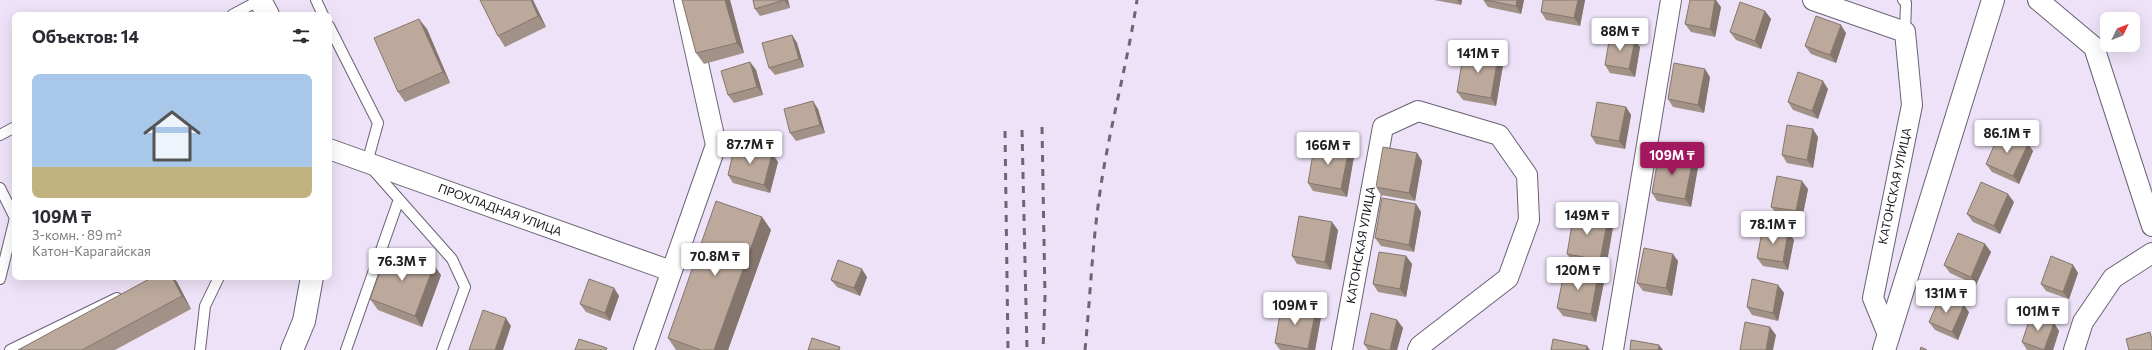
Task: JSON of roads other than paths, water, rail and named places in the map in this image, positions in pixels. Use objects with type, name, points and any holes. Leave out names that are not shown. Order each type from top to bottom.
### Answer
[{"type":"main road","points":[[260,0],[266,12]]},
{"type":"main road","points":[[1886,343],[1993,0]]},
{"type":"main road","points":[[292,350],[304,321],[311,280]]},
{"type":"street","points":[[644,350],[716,145],[684,0]]},
{"type":"street","points":[[1613,350],[1672,0]]},
{"type":"street","points":[[1813,0],[1905,32]]},
{"type":"street","points":[[2038,0],[2094,47],[2152,226]]},
{"type":"street","name":"КАТОНСКАЯ УЛИЦА","points":[[1886,343],[1872,298],[1912,105],[1905,32]]},
{"type":"street","name":"КАТОНСКАЯ УЛИЦА","points":[[1342,350],[1383,127],[1418,111],[1498,135],[1527,175],[1529,220],[1508,278],[1420,346],[1418,350]]},
{"type":"street","name":"ПРОХЛАДНАЯ УЛИЦА","points":[[332,150],[672,271]]},
{"type":"street","points":[[2074,350],[2083,322],[2113,278],[2152,254]]},
{"type":"lane","points":[[238,12],[260,0]]},
{"type":"lane","points":[[316,0],[322,12]]},
{"type":"lane","name":"КАТОНСКАЯ УЛИЦА","points":[[1903,0],[1906,3],[1905,32]]},
{"type":"lane","points":[[332,32],[378,123],[367,163],[452,259],[465,287],[442,350]]},
{"type":"lane","points":[[0,135],[12,129]]},
{"type":"lane","points":[[0,188],[12,212]]},
{"type":"lane","points":[[346,350],[399,199]]},
{"type":"lane","points":[[0,279],[12,230]]},
{"type":"lane","points":[[200,350],[205,306],[218,280]]},
{"type":"lane","points":[[10,350],[125,294]]},
{"type":"railway","points":[[1085,350],[1099,199],[1107,149],[1137,0]]},
{"type":"railway","points":[[1042,127],[1045,297],[1043,350]]},
{"type":"railway","points":[[1022,130],[1027,350]]},
{"type":"railway","points":[[1005,131],[1008,350]]}]
